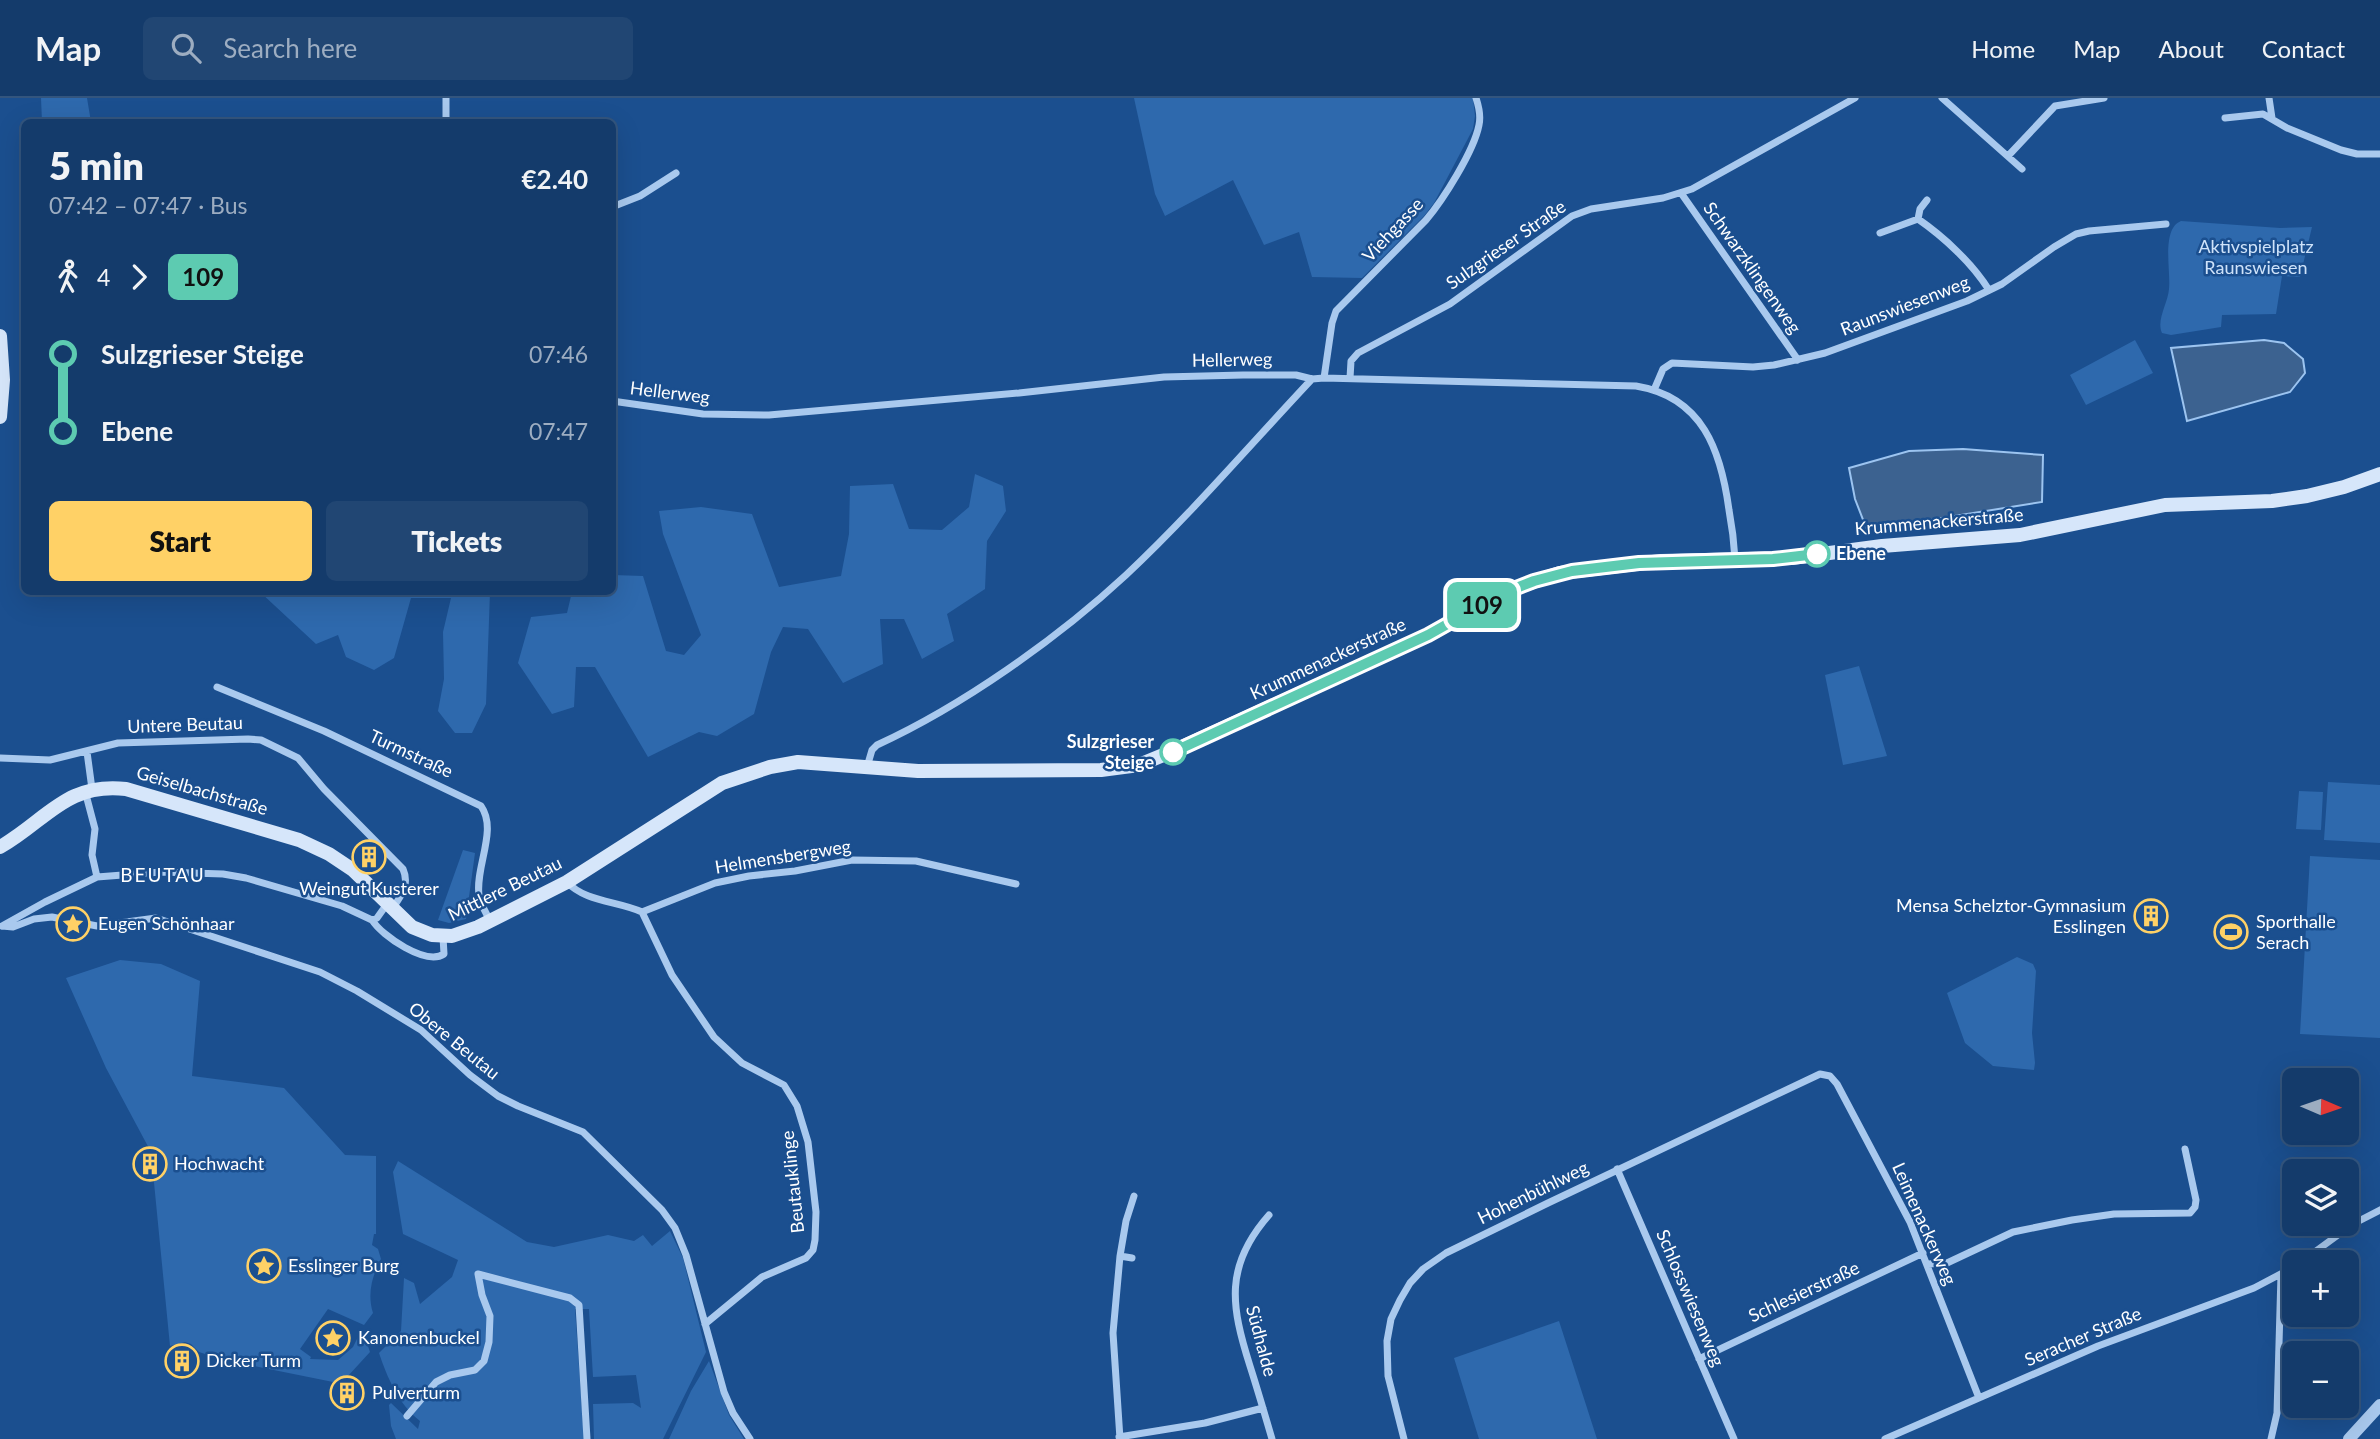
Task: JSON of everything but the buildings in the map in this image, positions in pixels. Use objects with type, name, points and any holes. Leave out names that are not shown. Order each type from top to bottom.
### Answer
[{"type":"main road","points":[[0,336],[3,380],[0,417]]},
{"type":"main road","name":"Krummenackerstraße","points":[[867,767],[918,771],[1101,770],[1139,765],[1428,635],[1523,584],[1560,573],[1661,561],[1792,558],[1882,545],[2020,535],[2152,507],[2272,501],[2307,496],[2380,474]]},
{"type":"main road","name":"Mittlere Beutau","points":[[389,906],[418,930],[443,937],[459,935],[567,882],[729,779],[798,762],[867,767]]},
{"type":"main road","name":"Geiselbachstraße","points":[[0,847],[58,803],[89,790],[117,788],[136,791],[309,844],[353,870],[389,906]]},
{"type":"street","points":[[446,98],[446,119]]},
{"type":"street","name":"Viehgasse","points":[[1324,377],[1335,313],[1435,209],[1463,162],[1479,128],[1480,116],[1476,98]]},
{"type":"street","name":"Sulzgrieser Straße","points":[[1350,379],[1351,361],[1358,353],[1458,299],[1572,216],[1591,209],[1681,193],[1713,178],[1855,98]]},
{"type":"street","points":[[1942,98],[2022,169]]},
{"type":"street","points":[[2008,156],[2054,106],[2105,98]]},
{"type":"street","points":[[2269,98],[2272,118]]},
{"type":"street","points":[[2225,118],[2256,114],[2272,118],[2287,128],[2347,152],[2380,154]]},
{"type":"street","points":[[616,205],[640,196],[676,173]]},
{"type":"street","name":"Schwarzklingenweg","points":[[1681,193],[1798,360]]},
{"type":"street","points":[[1918,219],[1920,209],[1927,200]]},
{"type":"street","points":[[1880,233],[1918,219]]},
{"type":"street","points":[[1918,219],[1934,230],[1978,274],[1989,290]]},
{"type":"street","name":"Raunswiesenweg","points":[[1654,390],[1661,373],[1672,363],[1739,368],[1798,360],[1852,344],[1989,290],[2011,279],[2062,242],[2081,233],[2166,224]]},
{"type":"street","name":"Hellerweg","points":[[616,402],[692,413],[769,415],[1164,377],[1276,375],[1296,375],[1312,379],[1324,377],[1602,383],[1636,386],[1654,390],[1690,412],[1714,444],[1726,488],[1735,559]]},
{"type":"street","points":[[867,767],[872,750],[877,745],[924,723],[1018,662],[1112,587],[1163,539],[1312,379]]},
{"type":"street","name":"Turmstraße","points":[[217,687],[306,723],[481,806],[487,826],[479,894],[490,921]]},
{"type":"street","name":"Untere Beutau","points":[[0,758],[50,760],[118,743],[261,740],[302,762],[324,789],[403,869],[405,887],[389,906]]},
{"type":"street","points":[[87,752],[95,829],[92,855],[97,877]]},
{"type":"street","name":"Helmensbergweg","points":[[642,912],[715,883],[852,860],[916,861],[1016,884]]},
{"type":"street","points":[[1,926],[97,877],[161,872],[235,875],[342,906],[372,920],[396,942],[429,957],[436,958],[444,954],[443,937]]},
{"type":"street","points":[[567,882],[578,892],[642,912]]},
{"type":"street","points":[[372,920],[389,906]]},
{"type":"street","name":"Beutauklinge","points":[[642,912],[672,975],[714,1037],[742,1063],[784,1085],[797,1106],[808,1142],[816,1212],[813,1250],[806,1258],[762,1276],[705,1324]]},
{"type":"street","name":"Obere Beutau","points":[[1,926],[16,927],[37,918],[56,917],[97,926],[150,918],[165,920],[328,975],[432,1039],[470,1075],[498,1096],[583,1132],[662,1210],[675,1228],[686,1255],[711,1352],[728,1401],[750,1439]]},
{"type":"street","name":"Hohenbühlweg","points":[[1404,1439],[1388,1376],[1386,1349],[1391,1319],[1410,1283],[1429,1264],[1617,1170],[1813,1076],[1824,1074]]},
{"type":"street","name":"Leimenackerweg","points":[[1824,1074],[1833,1078],[1837,1084],[1902,1207],[1923,1253],[1979,1398]]},
{"type":"street","points":[[1927,1264],[1947,1263],[2021,1230],[2100,1215],[2186,1214],[2195,1208],[2196,1200],[2185,1149]]},
{"type":"street","name":"Schlosswiesenweg","points":[[1617,1170],[1734,1439]]},
{"type":"street","points":[[1133,1196],[1120,1256],[1112,1347],[1120,1438],[1195,1425],[1263,1408]]},
{"type":"street","points":[[2317,1250],[2353,1224],[2380,1210]]},
{"type":"street","name":"Südhalde","points":[[1269,1215],[1246,1246],[1238,1266],[1234,1288],[1235,1314],[1272,1439]]},
{"type":"street","name":"Schlesierstraße","points":[[1699,1359],[1923,1253]]},
{"type":"street","points":[[1120,1256],[1132,1258]]},
{"type":"street","points":[[407,1416],[440,1379],[475,1370],[484,1361],[489,1342],[490,1316],[478,1274],[570,1298],[579,1305],[587,1439]]},
{"type":"street","points":[[2271,1439],[2277,1413],[2281,1275]]},
{"type":"street","name":"Seracher Straße","points":[[1885,1439],[2098,1346],[2238,1294],[2281,1275]]},
{"type":"street","points":[[2348,1439],[2380,1405]]},
{"type":"green space","points":[[41,98],[87,98],[90,119],[42,119]]},
{"type":"green space","points":[[1134,98],[1473,98],[1475,116],[1473,129],[1434,203],[1362,278],[1312,277],[1299,232],[1264,245],[1233,180],[1165,216],[1155,194]]},
{"type":"green space","name":"Aktivspielplatz Raunswiesen","points":[[2181,221],[2280,228],[2312,227],[2300,277],[2282,276],[2276,314],[2222,315],[2221,327],[2171,335],[2162,333],[2160,323],[2169,289],[2169,241],[2175,225]]},
{"type":"green space","points":[[2135,340],[2153,373],[2086,405],[2070,375]]},
{"type":"green space","points":[[975,474],[1003,486],[1006,511],[987,541],[985,589],[947,614],[954,641],[922,659],[904,619],[880,619],[883,664],[843,683],[808,629],[783,627],[771,652],[754,714],[717,736],[699,732],[648,757],[595,667],[576,667],[574,707],[552,714],[518,663],[531,617],[567,613],[573,595],[616,595],[616,575],[643,576],[666,651],[684,655],[701,635],[663,534],[659,511],[701,507],[752,514],[779,587],[841,576],[849,534],[850,486],[893,484],[909,529],[942,530],[969,507]]},
{"type":"green space","points":[[263,595],[490,595],[486,704],[472,733],[455,733],[438,711],[444,679],[443,632],[451,598],[411,598],[394,658],[374,670],[346,657],[338,635],[316,644]]},
{"type":"green space","points":[[1859,666],[1887,756],[1843,765],[1825,675]]},
{"type":"green space","points":[[2328,782],[2380,785],[2380,843],[2324,840]]},
{"type":"green space","points":[[2299,791],[2323,792],[2321,830],[2296,829]]},
{"type":"green space","points":[[463,850],[475,853],[466,919],[449,923],[438,920]]},
{"type":"green space","points":[[2310,856],[2380,860],[2380,1038],[2300,1034]]},
{"type":"green space","points":[[2017,957],[2033,964],[2036,971],[2032,1033],[2034,1070],[1993,1066],[1965,1043],[1947,993]]},
{"type":"green space","points":[[120,960],[161,964],[200,981],[192,1076],[284,1088],[345,1155],[376,1156],[376,1234],[372,1245],[378,1249],[381,1259],[371,1285],[373,1313],[364,1325],[328,1309],[300,1349],[311,1357],[310,1359],[338,1360],[353,1347],[362,1329],[370,1352],[338,1383],[220,1359],[199,1352],[185,1342],[170,1346],[151,1152],[106,1068],[66,978]]},
{"type":"green space","points":[[398,1161],[527,1242],[554,1247],[608,1235],[634,1241],[643,1235],[652,1246],[670,1231],[683,1258],[706,1352],[663,1439],[594,1439],[593,1404],[633,1403],[641,1408],[636,1375],[593,1377],[589,1309],[575,1309],[584,1439],[396,1439],[391,1426],[391,1403],[418,1429],[420,1421],[400,1399],[379,1353],[401,1331],[404,1278],[414,1283],[420,1304],[452,1277],[458,1260],[403,1234],[393,1172]]},
{"type":"green space","points":[[1559,1321],[1597,1439],[1479,1439],[1454,1358]]},
{"type":"green space","points":[[709,1361],[729,1415],[744,1439],[669,1439],[691,1391]]},
{"type":"shaded area","points":[[2264,340],[2284,343],[2303,359],[2305,373],[2290,392],[2187,421],[2171,348]]},
{"type":"shaded area","points":[[1963,449],[2043,455],[2042,502],[1867,530],[1855,499],[1849,468],[1909,451]]},
{"type":"bus line","name":"109","points":[[1173,752],[1428,635],[1501,594],[1560,573],[1639,563],[1773,559],[1817,554]]},
{"type":"place","name":"Ebene","points":[[1817,554]]},
{"type":"place","name":"Sulzgrieser Steige","points":[[1173,752]]},
{"type":"place","name":"Weingut Kusterer","points":[[369,857]]},
{"type":"place","name":"Mensa Schelztor-Gymnasium Esslingen","points":[[2151,916]]},
{"type":"place","name":"Eugen Schönhaar","points":[[73,924]]},
{"type":"place","name":"Sporthalle Serach","points":[[2231,932]]},
{"type":"place","name":"Hochwacht","points":[[150,1164]]},
{"type":"place","name":"Esslinger Burg","points":[[264,1266]]},
{"type":"place","name":"Kanonenbuckel","points":[[333,1338]]},
{"type":"place","name":"Dicker Turm","points":[[182,1361]]},
{"type":"place","name":"Pulverturm","points":[[347,1393]]},
{"type":"district","name":"BEUTAU","points":[[163,875]]}]
